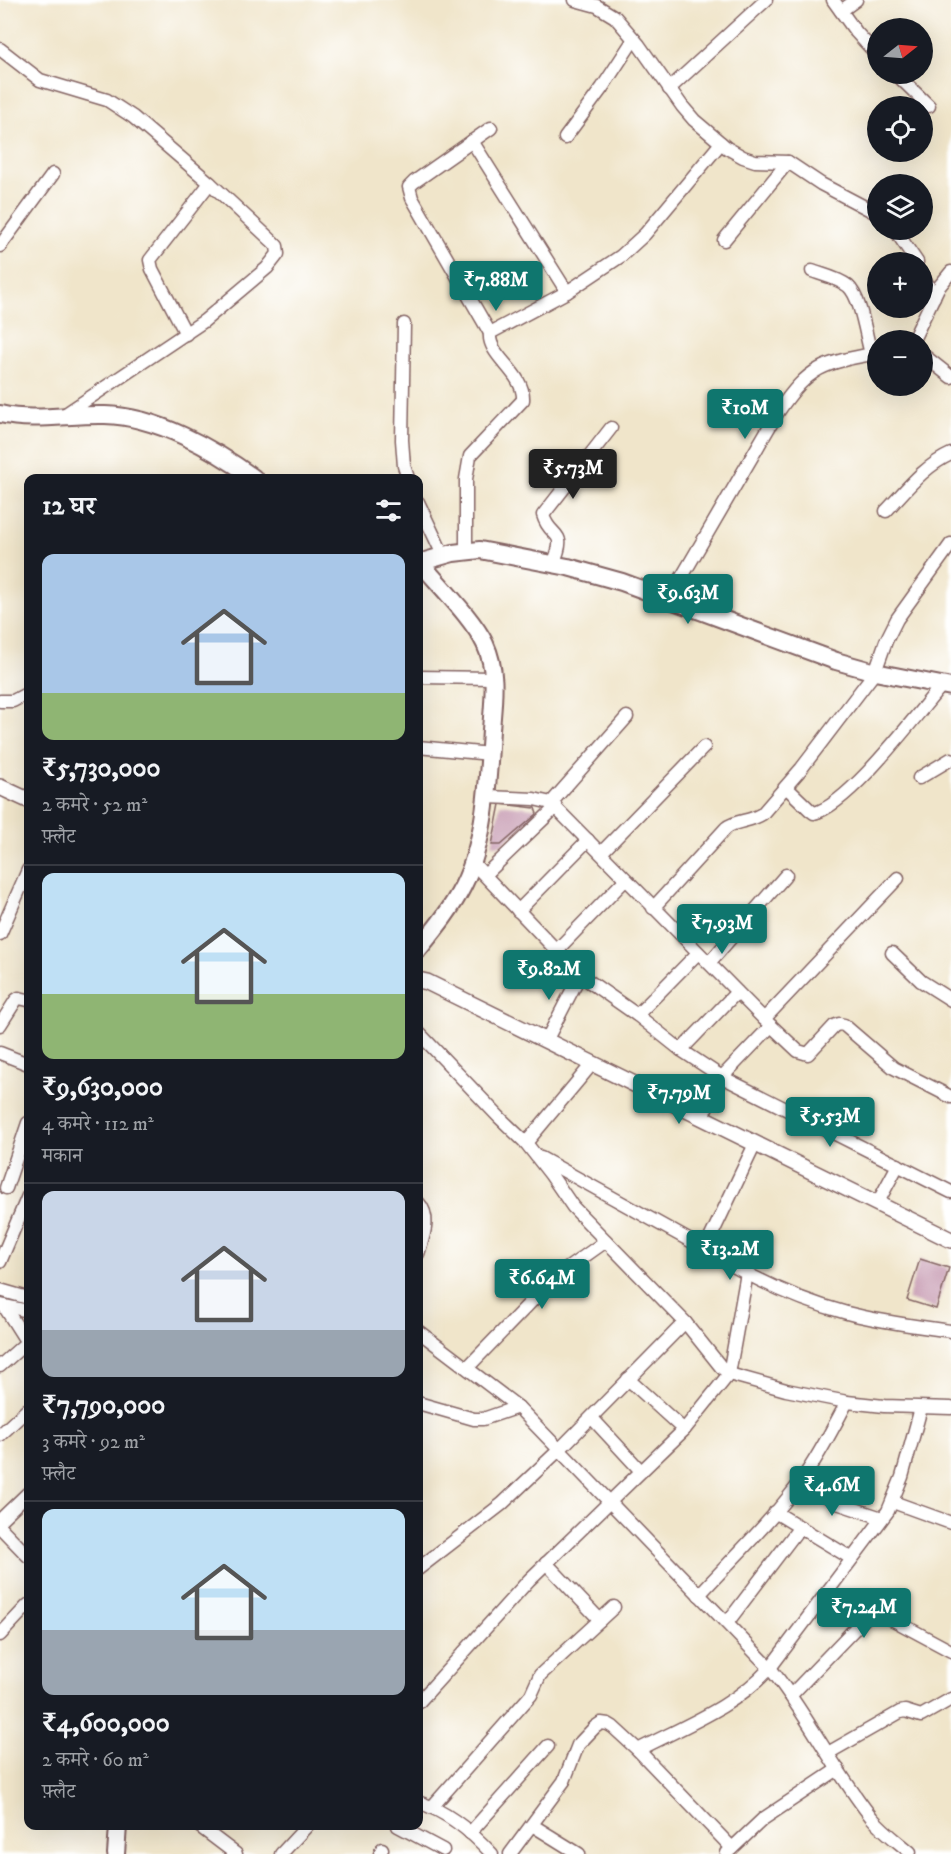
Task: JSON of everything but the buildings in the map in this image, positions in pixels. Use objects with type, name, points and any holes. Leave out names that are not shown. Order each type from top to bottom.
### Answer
[{"type":"main road","points":[[0,414],[23,418],[108,415],[132,418],[214,452],[248,474]]},
{"type":"main road","points":[[423,562],[443,555],[480,550],[554,564],[622,582],[836,661],[875,672],[946,686]]},
{"type":"main road","points":[[423,568],[479,632],[490,657],[494,678],[487,797],[471,861],[464,885],[447,914],[423,944]]},
{"type":"main road","points":[[116,1854],[118,1830]]},
{"type":"street","points":[[669,89],[766,0]]},
{"type":"street","points":[[833,0],[867,44]]},
{"type":"street","points":[[841,12],[856,0]]},
{"type":"street","points":[[583,1],[608,11],[615,17],[694,120],[722,144],[743,157],[755,161],[788,162],[821,184],[867,208]]},
{"type":"street","points":[[565,138],[598,94],[634,39]]},
{"type":"street","points":[[0,49],[40,80],[90,94],[120,108],[152,131],[277,246],[278,254],[267,268],[186,334],[64,416]]},
{"type":"street","points":[[906,84],[919,96]]},
{"type":"street","points":[[466,551],[466,479],[470,456],[523,400],[523,389],[491,344],[490,333],[409,187],[491,128]]},
{"type":"street","points":[[472,141],[567,292]]},
{"type":"street","points":[[490,333],[567,292],[602,270],[634,245],[722,144]]},
{"type":"street","points":[[723,240],[788,162]]},
{"type":"street","points":[[0,246],[53,174]]},
{"type":"street","points":[[186,334],[152,269],[150,260],[210,183]]},
{"type":"street","points":[[812,271],[849,286],[867,332]]},
{"type":"street","points":[[918,330],[942,281],[951,272]]},
{"type":"street","points":[[404,324],[402,440],[407,474]]},
{"type":"street","points":[[669,599],[794,388],[821,367],[839,360],[867,354]]},
{"type":"street","points":[[933,363],[951,377]]},
{"type":"street","points":[[554,564],[560,550],[560,541],[543,515],[611,428]]},
{"type":"street","points":[[886,511],[924,471],[938,460],[951,454]]},
{"type":"street","points":[[423,513],[443,555]]},
{"type":"street","points":[[653,908],[729,825],[755,819],[786,787],[875,672],[897,619],[951,544]]},
{"type":"street","points":[[423,677],[494,678]]},
{"type":"street","points":[[786,787],[814,813],[822,810],[849,790],[870,770],[946,686]]},
{"type":"street","points":[[0,701],[13,701],[24,695]]},
{"type":"street","points":[[484,875],[553,805],[627,717]]},
{"type":"street","points":[[423,747],[490,754]]},
{"type":"street","points":[[601,853],[704,747]]},
{"type":"street","points":[[920,778],[951,759]]},
{"type":"street","points":[[0,788],[24,798]]},
{"type":"street","points":[[487,797],[534,799],[553,805],[767,1023],[803,1054],[811,1052],[834,1026],[844,1025],[894,1068],[951,1097]]},
{"type":"street","points":[[518,911],[588,840]]},
{"type":"street","points":[[471,861],[580,975],[637,1015],[681,1050],[722,1077],[951,1192]]},
{"type":"street","points":[[709,963],[786,875]]},
{"type":"street","points":[[701,1118],[722,1077],[767,1023],[898,878]]},
{"type":"street","points":[[0,934],[24,879]]},
{"type":"street","points":[[556,951],[625,880]]},
{"type":"street","points":[[637,1015],[698,953]]},
{"type":"street","points":[[892,953],[921,981],[951,1000]]},
{"type":"street","points":[[546,1041],[580,975]]},
{"type":"street","points":[[423,981],[951,1240]]},
{"type":"street","points":[[681,1050],[737,992]]},
{"type":"street","points":[[0,1025],[16,1000],[24,999]]},
{"type":"street","points":[[423,1037],[499,1118],[526,1143],[573,1207],[686,1322],[729,1374],[786,1390],[847,1402],[951,1408]]},
{"type":"street","points":[[0,1053],[24,1062]]},
{"type":"street","points":[[526,1143],[592,1064]]},
{"type":"street","points":[[24,1133],[3,1187],[24,1195]]},
{"type":"street","points":[[705,1249],[755,1144]]},
{"type":"street","points":[[537,1156],[728,1264],[815,1303],[847,1313],[951,1331]]},
{"type":"street","points":[[877,1204],[898,1166]]},
{"type":"street","points":[[0,1262],[24,1205]]},
{"type":"street","points":[[423,1210],[426,1214],[423,1235]]},
{"type":"street","points":[[468,1367],[554,1278],[606,1241]]},
{"type":"street","points":[[423,1697],[546,1563],[684,1430],[729,1374],[747,1273]]},
{"type":"street","points":[[0,1290],[24,1297]]},
{"type":"street","points":[[2,1306],[24,1310]]},
{"type":"street","points":[[2,1306],[24,1337]]},
{"type":"street","points":[[423,1565],[502,1504],[592,1418],[686,1322]]},
{"type":"street","points":[[423,1334],[518,1407],[770,1668],[872,1818],[910,1852]]},
{"type":"street","points":[[0,1366],[24,1346]]},
{"type":"street","points":[[628,1379],[684,1430]]},
{"type":"street","points":[[699,1595],[802,1479],[818,1456],[847,1402]]},
{"type":"street","points":[[423,1404],[474,1419],[483,1419],[518,1407]]},
{"type":"street","points":[[638,1750],[735,1699],[770,1668],[892,1502],[902,1478],[921,1408]]},
{"type":"street","points":[[0,1436],[24,1413]]},
{"type":"street","points":[[592,1418],[641,1471]]},
{"type":"street","points":[[802,1479],[837,1503],[882,1518]]},
{"type":"street","points":[[0,1520],[24,1496]]},
{"type":"street","points":[[892,1502],[951,1523]]},
{"type":"street","points":[[775,1512],[851,1558]]},
{"type":"street","points":[[0,1527],[24,1552]]},
{"type":"street","points":[[726,1623],[800,1527]]},
{"type":"street","points":[[546,1563],[600,1620]]},
{"type":"street","points":[[432,1807],[531,1695],[540,1675],[614,1607]]},
{"type":"street","points":[[0,1635],[24,1609]]},
{"type":"street","points":[[790,1695],[868,1614],[884,1615],[951,1651]]},
{"type":"street","points":[[828,1753],[900,1712],[905,1711],[921,1716],[951,1699]]},
{"type":"street","points":[[510,1854],[564,1781],[578,1745],[595,1727],[601,1724],[608,1724],[638,1750],[729,1851],[763,1819],[838,1769]]},
{"type":"street","points":[[470,1833],[548,1746]]},
{"type":"street","points":[[423,1804],[443,1812],[492,1854]]},
{"type":"street","points":[[532,1825],[579,1854]]},
{"type":"street","points":[[204,1830],[236,1854]]},
{"type":"street","points":[[281,1854],[303,1830]]},
{"type":"street","points":[[406,1830],[443,1850]]}]
